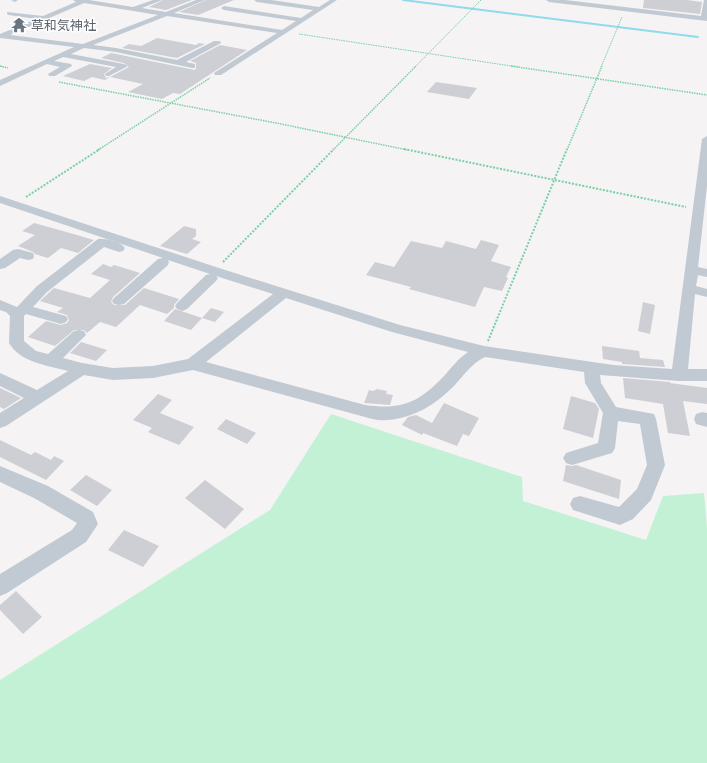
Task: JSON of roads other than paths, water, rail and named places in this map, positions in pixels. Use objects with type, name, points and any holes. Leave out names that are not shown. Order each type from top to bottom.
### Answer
[{"type":"street","points":[[134,9],[159,0]]},
{"type":"street","points":[[0,83],[63,54],[202,0]]},
{"type":"street","points":[[257,0],[320,9]]},
{"type":"street","points":[[218,73],[334,0]]},
{"type":"street","points":[[549,0],[571,1],[706,19],[706,0]]},
{"type":"street","points":[[626,9],[629,0]]},
{"type":"street","points":[[2,37],[79,1],[284,32]]},
{"type":"street","points":[[200,19],[238,3]]},
{"type":"street","points":[[218,11],[304,20]]},
{"type":"street","points":[[9,12],[45,18]]},
{"type":"street","points":[[9,20],[25,14]]},
{"type":"street","points":[[2,37],[116,50],[192,66]]},
{"type":"street","points":[[11,47],[28,40]]},
{"type":"street","points":[[178,63],[217,43]]},
{"type":"street","points":[[63,54],[124,66],[109,74]]},
{"type":"street","points":[[46,62],[68,66],[54,77]]},
{"type":"street","points":[[679,375],[691,269],[703,210],[707,139]]},
{"type":"street","points":[[0,199],[15,203],[212,275],[259,294]]},
{"type":"street","points":[[284,293],[193,364],[153,372],[113,374],[82,369],[31,355],[17,343],[20,312],[42,289],[102,242],[163,262],[284,293],[397,329],[484,351],[613,371],[707,375]]},
{"type":"street","points":[[3,260],[18,253],[28,256]]},
{"type":"street","points":[[119,302],[163,262]]},
{"type":"street","points":[[691,269],[707,273]]},
{"type":"street","points":[[182,306],[212,275]]},
{"type":"street","points":[[689,288],[707,293]]},
{"type":"street","points":[[0,305],[20,312],[60,319]]},
{"type":"street","points":[[51,360],[79,335]]},
{"type":"street","points":[[193,364],[365,412],[386,414],[405,411],[427,400],[443,387],[472,355],[484,351]]},
{"type":"street","points":[[572,458],[606,448],[611,413],[594,383],[592,368]]},
{"type":"street","points":[[0,421],[82,369]]},
{"type":"street","points":[[0,380],[37,397]]},
{"type":"street","points":[[580,504],[620,516],[626,513],[644,494],[656,465],[648,419],[611,413]]},
{"type":"street","points":[[0,474],[41,492],[86,518],[88,524],[79,536],[0,586]]},
{"type":"waterway","points":[[403,0],[698,37]]},
{"type":"place","name":"草和気神社","points":[[19,25]]}]
